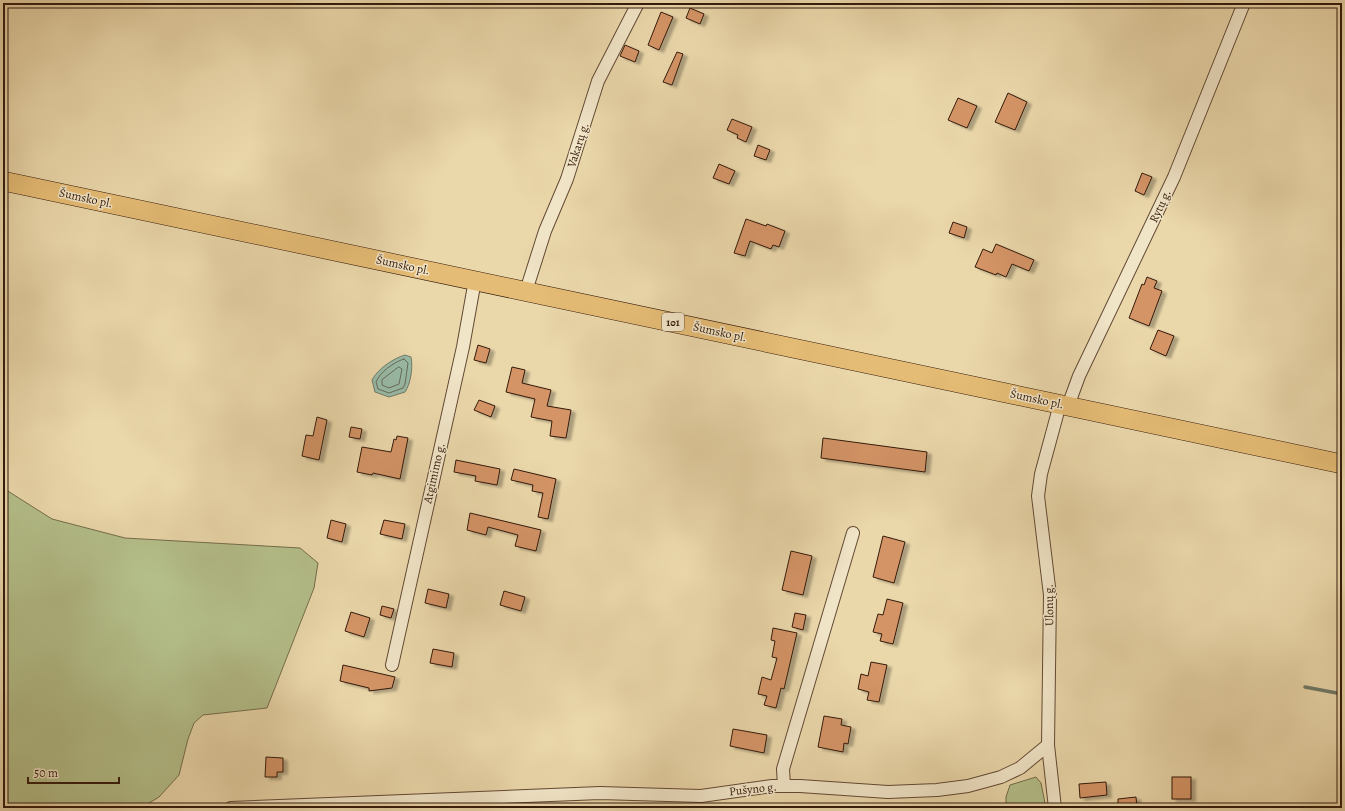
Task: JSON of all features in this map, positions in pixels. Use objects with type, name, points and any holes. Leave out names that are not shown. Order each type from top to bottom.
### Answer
[{"type":"main road","name":"Šumsko pl.","points":[[3,181],[1342,464]]},
{"type":"street","name":"Vakarų g.","points":[[526,292],[545,232],[567,180],[598,81],[638,3]]},
{"type":"street","name":"Rytų g.","points":[[1064,405],[1174,177],[1244,3]]},
{"type":"street","name":"Atgimimo g.","points":[[392,665],[463,347],[475,280]]},
{"type":"street","name":"Ulonų g.","points":[[1055,808],[1048,745],[1050,594],[1038,496],[1041,474],[1064,405]]},
{"type":"street","points":[[784,786],[783,770],[853,533]]},
{"type":"street","name":"Pušyno g.","points":[[231,808],[600,793],[701,796],[772,786],[888,792],[968,786],[1001,777],[1020,768],[1040,750],[1048,745]]},
{"type":"green space","points":[[3,488],[52,519],[125,538],[300,548],[318,563],[314,588],[267,708],[203,715],[194,723],[188,739],[179,775],[159,797],[141,808],[3,808]]},
{"type":"green space","points":[[1036,777],[1041,783],[1046,808],[1006,808],[1006,797],[1010,785]]},
{"type":"water","points":[[405,355],[411,357],[412,365],[410,380],[405,392],[389,397],[375,392],[372,380],[378,372],[395,359]]},
{"type":"building","points":[[690,8],[704,14],[700,24],[686,18]]},
{"type":"building","points":[[661,12],[673,17],[659,50],[648,45]]},
{"type":"building","points":[[625,45],[639,51],[635,62],[620,56]]},
{"type":"building","points":[[677,52],[683,54],[672,85],[663,82]]},
{"type":"building","points":[[1008,93],[1027,102],[1015,130],[995,122]]},
{"type":"building","points":[[958,98],[977,106],[967,128],[948,120]]},
{"type":"building","points":[[732,119],[752,127],[746,142],[737,138],[738,135],[727,130]]},
{"type":"building","points":[[758,145],[770,150],[766,160],[754,156]]},
{"type":"building","points":[[719,164],[735,171],[729,184],[713,178]]},
{"type":"building","points":[[1142,173],[1152,177],[1144,195],[1135,191]]},
{"type":"building","points":[[746,219],[766,226],[767,224],[785,231],[779,247],[773,245],[771,249],[750,241],[745,256],[734,253]]},
{"type":"building","points":[[953,222],[967,227],[964,238],[949,233]]},
{"type":"building","points":[[996,244],[1034,260],[1029,271],[1012,264],[1006,277],[975,267],[983,249],[992,253]]},
{"type":"building","points":[[1147,277],[1157,281],[1154,288],[1162,291],[1149,326],[1129,318],[1142,284],[1144,285]]},
{"type":"building","points":[[1158,330],[1174,336],[1166,356],[1150,349]]},
{"type":"building","points":[[478,345],[490,349],[486,363],[474,360]]},
{"type":"building","points":[[512,367],[525,370],[522,383],[551,390],[547,406],[571,410],[566,438],[550,436],[552,421],[531,417],[535,399],[506,392]]},
{"type":"building","points":[[479,400],[495,406],[491,417],[474,410]]},
{"type":"building","points":[[317,417],[327,420],[319,460],[302,456],[306,435],[313,436]]},
{"type":"building","points":[[351,427],[362,429],[360,439],[349,437]]},
{"type":"building","points":[[397,436],[408,438],[400,479],[373,473],[372,475],[357,472],[362,447],[391,452],[394,439],[396,440]]},
{"type":"building","points":[[823,438],[927,452],[925,472],[821,458]]},
{"type":"building","points":[[456,460],[500,469],[497,485],[475,481],[476,476],[454,472]]},
{"type":"building","points":[[514,469],[556,479],[548,519],[538,517],[543,493],[532,491],[533,485],[511,480]]},
{"type":"building","points":[[470,513],[541,530],[536,551],[515,546],[518,535],[488,527],[486,535],[467,530]]},
{"type":"building","points":[[331,520],[346,524],[342,542],[327,538]]},
{"type":"building","points":[[384,520],[405,524],[402,539],[380,534]]},
{"type":"building","points":[[883,536],[905,542],[894,583],[873,577]]},
{"type":"building","points":[[791,551],[812,556],[803,595],[782,590]]},
{"type":"building","points":[[428,589],[449,594],[446,608],[425,603]]},
{"type":"building","points":[[504,591],[525,597],[521,611],[500,605]]},
{"type":"building","points":[[887,599],[903,603],[893,644],[880,641],[882,634],[873,632],[878,614],[883,615]]},
{"type":"building","points":[[382,606],[394,609],[391,618],[380,615]]},
{"type":"building","points":[[351,612],[370,618],[364,637],[345,631]]},
{"type":"building","points":[[795,613],[806,615],[803,630],[792,627]]},
{"type":"building","points":[[773,628],[797,633],[784,689],[781,688],[776,708],[764,705],[767,696],[758,694],[762,677],[771,680],[777,658],[772,657],[775,641],[771,640]]},
{"type":"building","points":[[433,649],[454,653],[452,667],[430,663]]},
{"type":"building","points":[[871,662],[887,665],[879,702],[867,700],[869,692],[858,689],[861,674],[868,676]]},
{"type":"building","points":[[343,665],[395,677],[392,688],[369,691],[369,688],[340,681]]},
{"type":"building","points":[[824,716],[842,719],[841,725],[851,727],[848,744],[844,743],[843,752],[818,747]]},
{"type":"building","points":[[733,729],[767,735],[764,753],[730,746]]},
{"type":"building","points":[[266,757],[283,758],[283,772],[277,772],[277,777],[265,777]]},
{"type":"building","points":[[1172,777],[1191,777],[1191,799],[1172,799]]},
{"type":"building","points":[[1106,782],[1107,795],[1080,798],[1079,784]]},
{"type":"building","points":[[1136,797],[1137,808],[1118,808],[1118,799]]},
{"type":"waterway","points":[[1305,687],[1342,694]]}]
